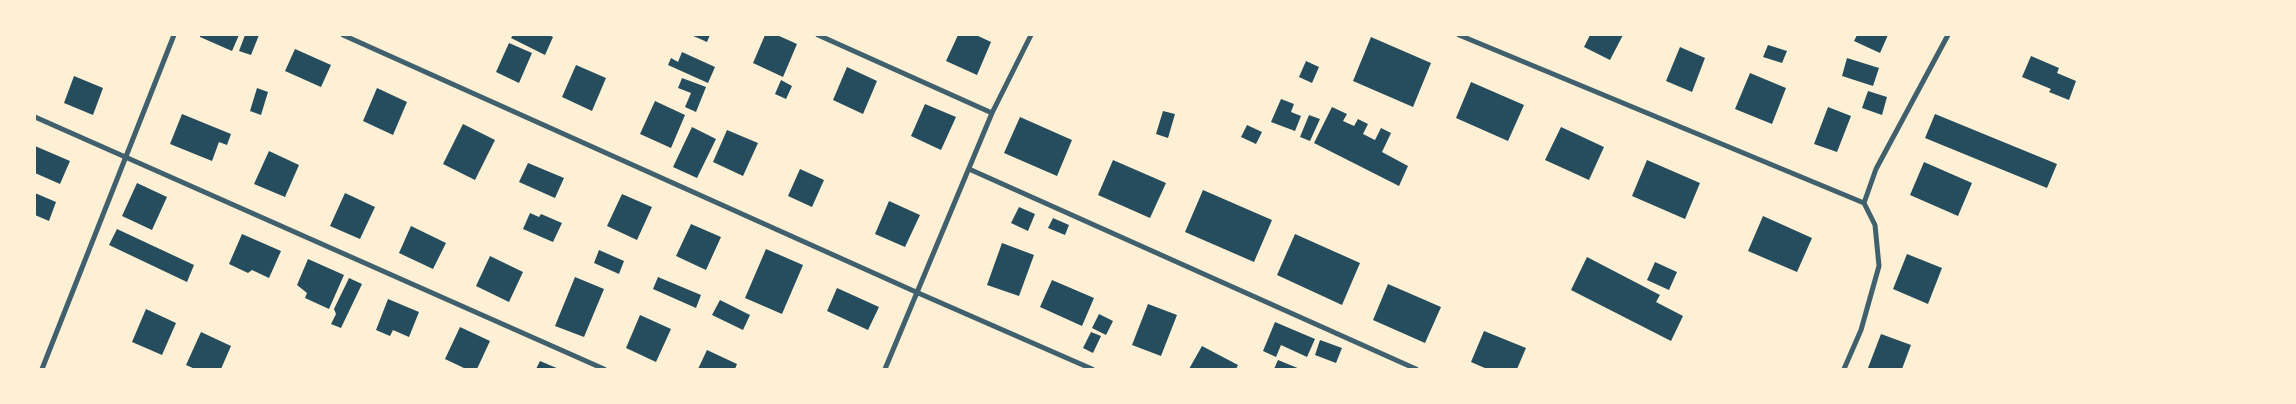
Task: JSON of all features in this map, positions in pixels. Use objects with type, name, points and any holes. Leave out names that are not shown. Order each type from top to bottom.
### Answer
[{"type":"street","points":[[42,369],[174,35]]},
{"type":"street","points":[[342,35],[1092,369]]},
{"type":"street","points":[[818,35],[992,113]]},
{"type":"street","points":[[885,369],[992,113],[1032,35]]},
{"type":"street","points":[[1460,35],[1864,203],[1875,225],[1879,266],[1861,330],[1844,369]]},
{"type":"street","points":[[1864,203],[1876,169],[1948,35]]},
{"type":"street","points":[[35,117],[604,369]]},
{"type":"street","points":[[968,169],[1416,369]]},
{"type":"building","points":[[200,35],[239,35],[232,51],[200,37]]},
{"type":"building","points":[[245,35],[259,35],[251,55],[239,51]]},
{"type":"building","points":[[513,35],[549,35],[553,37],[545,55],[511,38]]},
{"type":"building","points":[[691,35],[710,35],[707,42]]},
{"type":"building","points":[[765,35],[777,35],[797,44],[783,77],[753,63]]},
{"type":"building","points":[[958,35],[976,35],[991,42],[977,75],[946,61]]},
{"type":"building","points":[[1590,35],[1623,35],[1610,60],[1584,47]]},
{"type":"building","points":[[1857,35],[1888,35],[1880,53],[1854,41]]},
{"type":"building","points":[[1371,37],[1431,63],[1413,107],[1353,81]]},
{"type":"building","points":[[509,43],[532,53],[519,83],[496,72]]},
{"type":"building","points":[[1768,45],[1787,51],[1782,63],[1763,57]]},
{"type":"building","points":[[1680,47],[1705,58],[1692,92],[1666,81]]},
{"type":"building","points":[[295,49],[331,65],[321,87],[285,71]]},
{"type":"building","points":[[682,52],[715,67],[708,83],[668,65],[671,58],[678,62]]},
{"type":"building","points":[[2031,56],[2059,68],[2057,73],[2076,81],[2069,100],[2049,92],[2051,89],[2022,77]]},
{"type":"building","points":[[1847,58],[1879,68],[1873,86],[1842,76]]},
{"type":"building","points":[[1306,61],[1319,67],[1312,83],[1299,77]]},
{"type":"building","points":[[576,65],[606,78],[592,111],[562,97]]},
{"type":"building","points":[[847,67],[877,81],[863,114],[833,100]]},
{"type":"building","points":[[1750,73],[1786,88],[1772,124],[1735,109]]},
{"type":"building","points":[[74,76],[103,88],[93,115],[64,103]]},
{"type":"building","points":[[682,78],[706,87],[696,112],[685,107],[691,93],[678,88]]},
{"type":"building","points":[[781,80],[792,86],[786,99],[775,94]]},
{"type":"building","points":[[1471,82],[1524,105],[1508,141],[1456,118]]},
{"type":"building","points":[[257,88],[268,92],[261,115],[250,111]]},
{"type":"building","points":[[377,88],[407,102],[393,135],[363,121]]},
{"type":"building","points":[[1868,91],[1887,97],[1882,115],[1862,108]]},
{"type":"building","points":[[1281,99],[1294,104],[1291,112],[1301,116],[1295,131],[1271,122]]},
{"type":"building","points":[[655,101],[685,115],[671,148],[640,134]]},
{"type":"building","points":[[925,104],[956,117],[941,150],[911,136]]},
{"type":"building","points":[[1332,107],[1347,114],[1343,121],[1354,126],[1358,119],[1368,124],[1363,134],[1375,140],[1381,128],[1391,133],[1382,152],[1408,166],[1399,186],[1314,143]]},
{"type":"building","points":[[1828,107],[1851,116],[1837,152],[1814,144]]},
{"type":"building","points":[[1163,111],[1175,114],[1168,138],[1156,134]]},
{"type":"building","points":[[182,114],[231,134],[227,145],[219,142],[212,161],[170,144]]},
{"type":"building","points":[[1935,114],[2057,164],[2047,188],[1925,138]]},
{"type":"building","points":[[1309,115],[1320,119],[1310,141],[1300,137]]},
{"type":"building","points":[[1020,117],[1072,140],[1057,176],[1004,153]]},
{"type":"building","points":[[463,124],[495,140],[475,180],[443,164]]},
{"type":"building","points":[[1247,125],[1262,132],[1256,144],[1241,137]]},
{"type":"building","points":[[692,127],[716,139],[697,178],[673,167]]},
{"type":"building","points":[[1561,127],[1604,147],[1589,180],[1545,160]]},
{"type":"building","points":[[727,130],[758,143],[743,176],[713,162]]},
{"type":"building","points":[[35,146],[70,161],[60,184],[35,173]]},
{"type":"building","points":[[269,151],[299,165],[285,197],[254,184]]},
{"type":"building","points":[[1113,160],[1166,183],[1150,218],[1098,195]]},
{"type":"building","points":[[1647,160],[1700,183],[1685,219],[1632,196]]},
{"type":"building","points":[[1924,162],[1972,183],[1958,216],[1910,195]]},
{"type":"building","points":[[528,163],[564,178],[555,198],[519,182]]},
{"type":"building","points":[[800,169],[824,180],[812,207],[788,196]]},
{"type":"building","points":[[137,183],[167,197],[152,230],[122,216]]},
{"type":"building","points":[[1203,190],[1272,220],[1254,262],[1185,232]]},
{"type":"building","points":[[35,193],[56,202],[49,221],[35,215]]},
{"type":"building","points":[[345,193],[375,207],[360,239],[330,226]]},
{"type":"building","points":[[622,194],[652,207],[637,240],[607,226]]},
{"type":"building","points":[[889,201],[920,215],[905,247],[875,234]]},
{"type":"building","points":[[1019,207],[1035,214],[1028,231],[1011,223]]},
{"type":"building","points":[[530,213],[539,217],[541,214],[562,223],[553,242],[523,229]]},
{"type":"building","points":[[1763,216],[1812,238],[1797,272],[1748,251]]},
{"type":"building","points":[[1053,218],[1069,225],[1065,235],[1048,228]]},
{"type":"building","points":[[691,224],[721,237],[706,270],[676,256]]},
{"type":"building","points":[[411,226],[446,243],[433,269],[399,253]]},
{"type":"building","points":[[117,229],[194,265],[187,282],[109,245]]},
{"type":"building","points":[[242,234],[281,251],[269,278],[252,270],[248,273],[229,264]]},
{"type":"building","points":[[1295,234],[1360,263],[1342,305],[1277,275]]},
{"type":"building","points":[[1002,243],[1034,255],[1019,296],[987,285]]},
{"type":"building","points":[[766,249],[803,265],[782,314],[745,298]]},
{"type":"building","points":[[599,250],[624,261],[619,274],[594,263]]},
{"type":"building","points":[[1907,254],[1942,268],[1928,304],[1893,289]]},
{"type":"building","points":[[490,256],[523,272],[509,302],[476,286]]},
{"type":"building","points":[[1587,257],[1660,295],[1656,302],[1683,316],[1671,341],[1571,290]]},
{"type":"building","points":[[308,259],[344,275],[329,309],[305,298],[307,293],[297,285]]},
{"type":"building","points":[[1655,262],[1677,272],[1669,290],[1647,280]]},
{"type":"building","points":[[575,277],[604,289],[584,337],[555,326]]},
{"type":"building","points":[[658,277],[701,295],[696,308],[653,289]]},
{"type":"building","points":[[349,278],[362,284],[341,328],[331,324],[336,314],[334,309]]},
{"type":"building","points":[[1052,280],[1094,298],[1082,326],[1040,307]]},
{"type":"building","points":[[1388,284],[1441,307],[1425,343],[1373,320]]},
{"type":"building","points":[[837,288],[879,307],[868,330],[827,311]]},
{"type":"building","points":[[388,299],[419,312],[409,337],[393,330],[390,336],[376,330]]},
{"type":"building","points":[[720,300],[750,315],[743,330],[712,315]]},
{"type":"building","points":[[1148,304],[1177,315],[1161,356],[1132,345]]},
{"type":"building","points":[[146,309],[176,323],[162,355],[132,342]]},
{"type":"building","points":[[1099,314],[1113,321],[1106,335],[1092,328]]},
{"type":"building","points":[[640,315],[671,329],[656,362],[626,348]]},
{"type":"building","points":[[1275,322],[1315,339],[1307,357],[1281,345],[1276,357],[1263,351]]},
{"type":"building","points":[[460,327],[490,341],[477,369],[466,369],[445,359]]},
{"type":"building","points":[[1484,331],[1526,348],[1517,369],[1487,369],[1471,362]]},
{"type":"building","points":[[201,332],[231,346],[221,369],[195,369],[186,365]]},
{"type":"building","points":[[1091,332],[1101,336],[1093,353],[1083,348]]},
{"type":"building","points":[[1881,334],[1911,345],[1902,369],[1868,368]]},
{"type":"building","points":[[1320,340],[1342,348],[1336,363],[1315,355]]},
{"type":"building","points":[[1202,346],[1238,365],[1236,369],[1189,369]]},
{"type":"building","points":[[707,350],[737,364],[735,369],[698,369]]},
{"type":"building","points":[[1278,360],[1300,369],[1274,369]]},
{"type":"building","points":[[540,361],[559,369],[536,369]]}]
